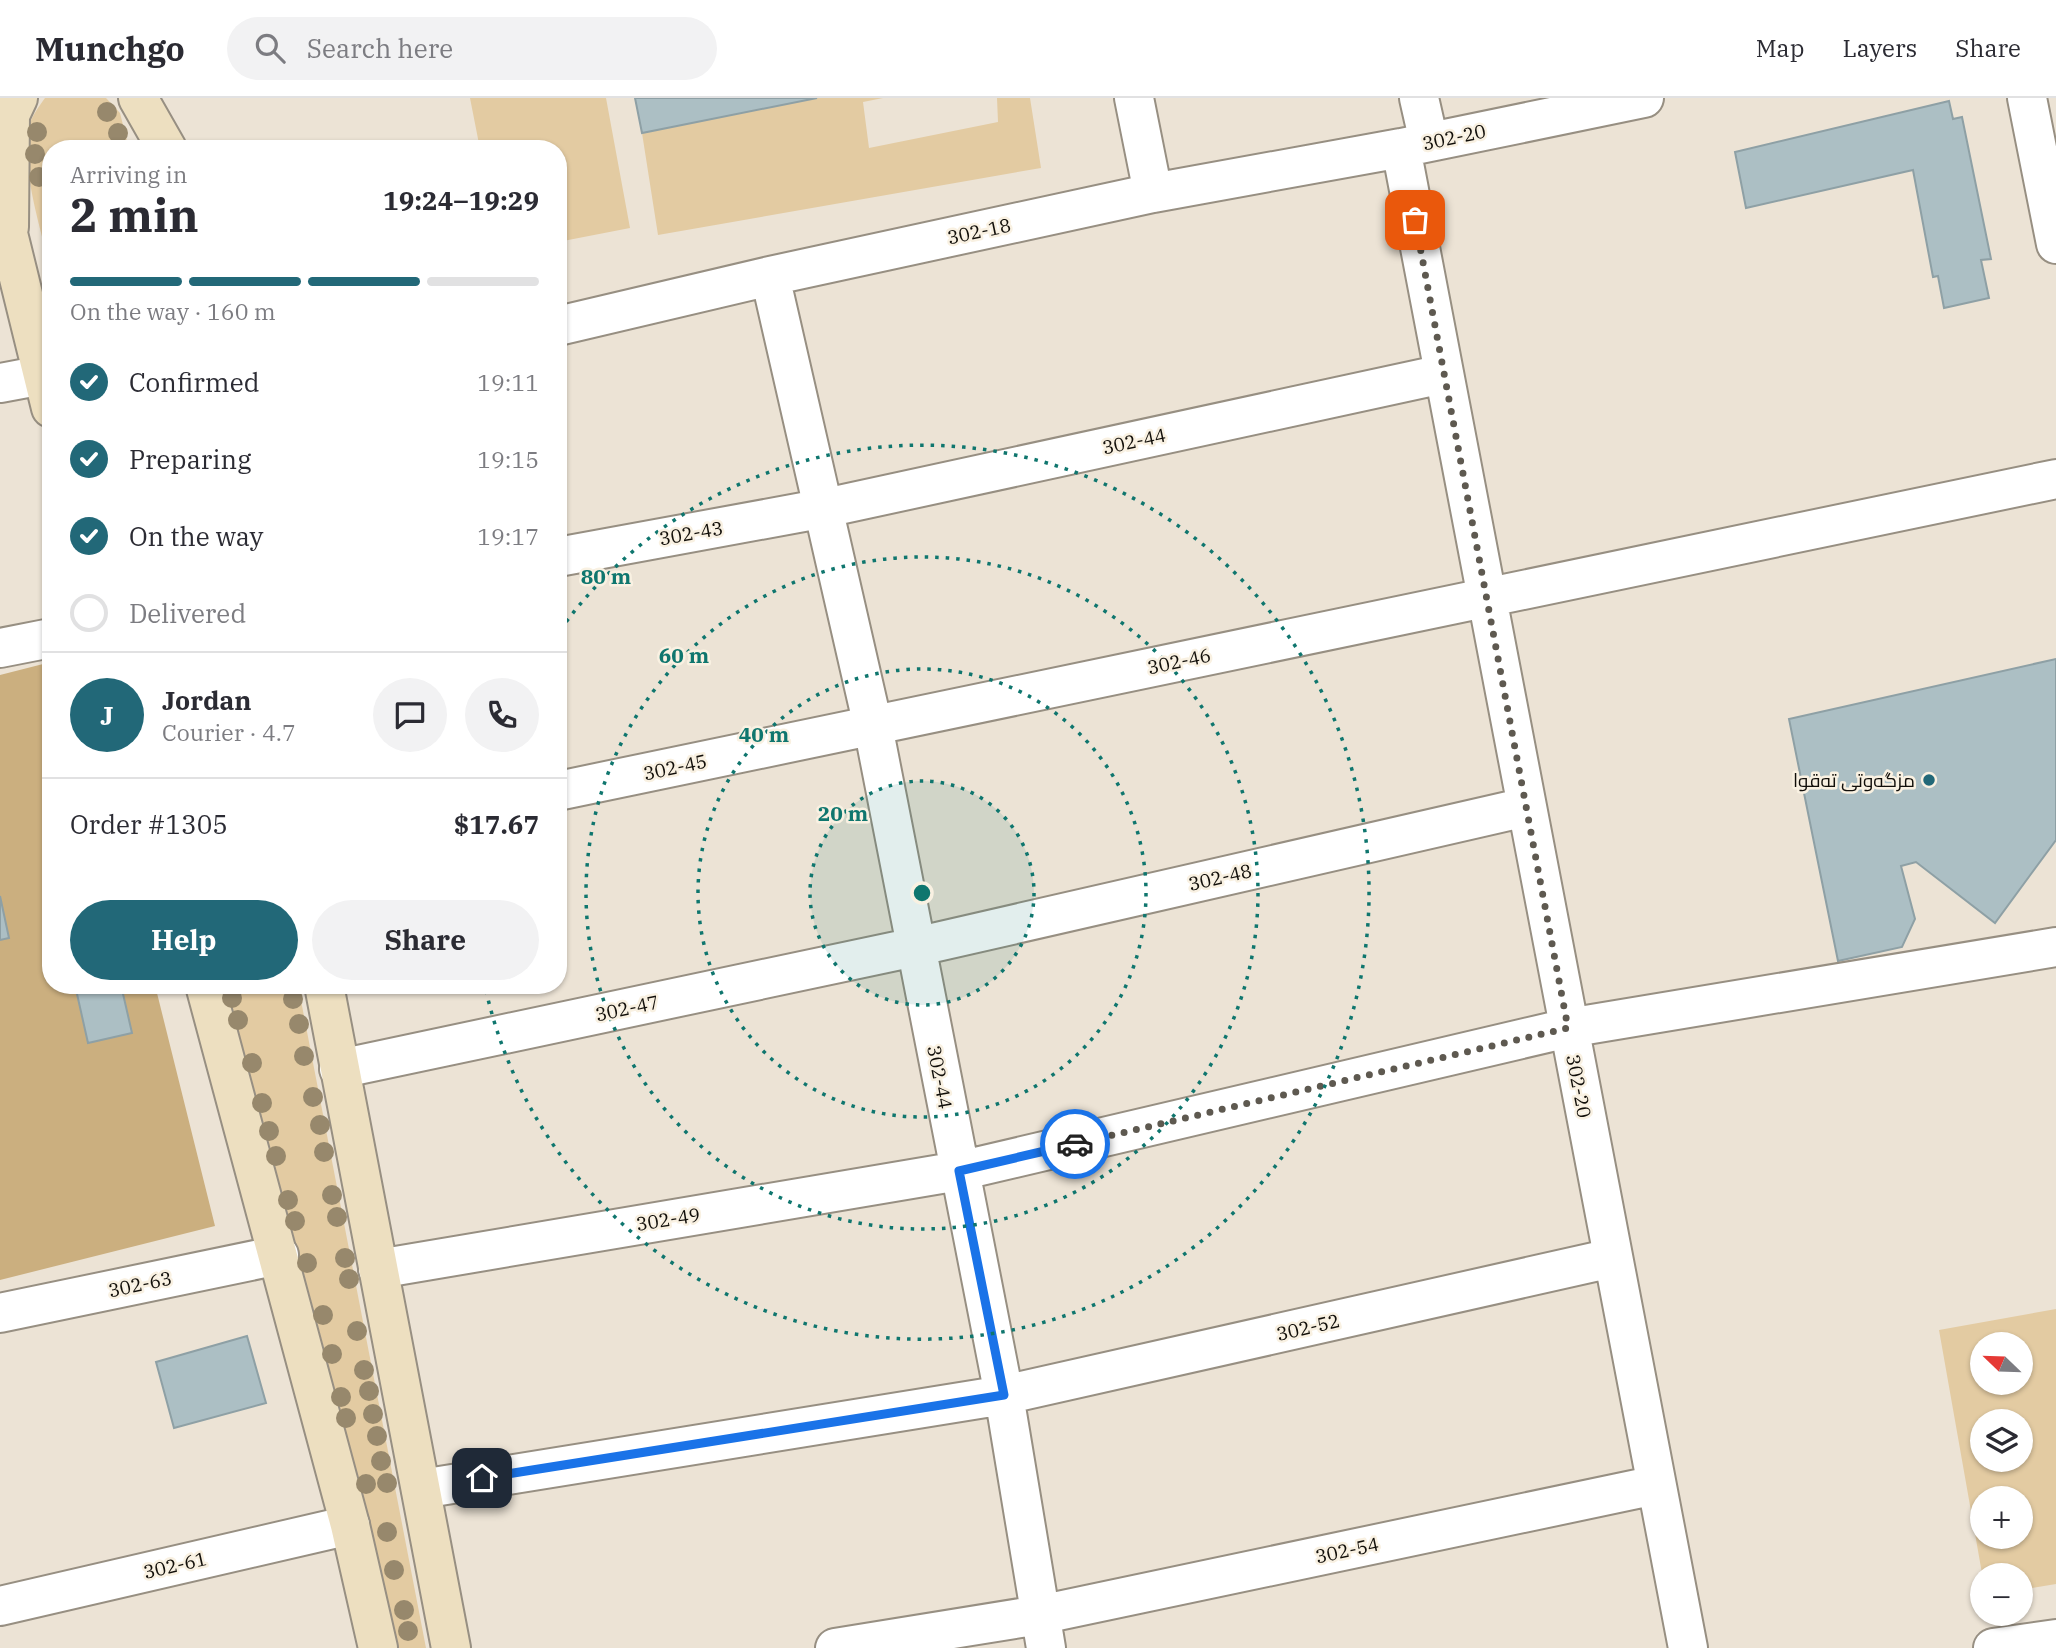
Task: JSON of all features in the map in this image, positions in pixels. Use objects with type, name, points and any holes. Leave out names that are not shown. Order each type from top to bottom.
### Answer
[{"type":"main road","points":[[18,98],[10,115],[4,219],[42,372]]},
{"type":"main road","points":[[138,98],[162,140]]},
{"type":"main road","points":[[159,98],[166,140]]},
{"type":"main road","points":[[207,994],[350,1525],[377,1648]]},
{"type":"main road","points":[[326,994],[451,1648]]},
{"type":"street","points":[[1134,98],[1153,193]]},
{"type":"street","points":[[1415,145],[1419,98]]},
{"type":"street","name":"302-20","points":[[1642,98],[1415,145],[1443,374],[1688,1648]]},
{"type":"street","points":[[2027,98],[2056,244]]},
{"type":"street","name":"302-18","points":[[567,324],[770,276],[1153,193],[1415,145]]},
{"type":"street","name":"302-44","points":[[770,276],[873,726],[1004,1395],[1043,1632]]},
{"type":"street","name":"302-44","points":[[825,508],[1443,374]]},
{"type":"street","points":[[0,383],[42,391]]},
{"type":"street","name":"302-46","points":[[873,726],[1485,596],[2056,479]]},
{"type":"street","name":"302-43","points":[[567,555],[825,508]]},
{"type":"street","points":[[0,648],[42,640]]},
{"type":"street","name":"302-45","points":[[567,789],[873,726]]},
{"type":"street","name":"302-48","points":[[915,947],[1526,807]]},
{"type":"street","name":"302-47","points":[[339,1069],[915,947]]},
{"type":"street","name":"302-49","points":[[378,1269],[959,1171],[1568,1028],[2056,947]]},
{"type":"street","name":"302-63","points":[[0,1312],[279,1255]]},
{"type":"street","name":"302-52","points":[[421,1489],[1004,1395],[1612,1258]]},
{"type":"street","name":"302-54","points":[[835,1648],[1043,1632],[1656,1485]]},
{"type":"street","name":"302-61","points":[[0,1606],[350,1525]]},
{"type":"street","points":[[1993,1648],[2056,1639]]},
{"type":"shaded area","points":[[45,98],[106,98],[120,113],[127,140],[42,140],[42,237],[28,166],[28,132],[34,114]]},
{"type":"shaded area","points":[[470,98],[606,98],[630,228],[567,240],[567,140],[478,140]]},
{"type":"shaded area","points":[[817,98],[883,98],[863,102],[869,148],[998,122],[997,98],[1030,98],[1041,168],[658,235],[642,133]]},
{"type":"shaded area","points":[[42,664],[42,994],[157,994],[215,1226],[0,1280],[0,675]]},
{"type":"shaded area","points":[[228,994],[300,994],[426,1648],[396,1648],[323,1345]]},
{"type":"shaded area","points":[[2056,1309],[2056,1584],[2033,1588],[2033,1563],[1980,1563],[1978,1549],[2033,1549],[2033,1486],[1970,1486],[1970,1505],[1939,1330]]},
{"type":"building","points":[[635,98],[817,98],[642,133]]},
{"type":"building","points":[[1949,101],[1953,119],[1962,117],[1991,259],[1981,260],[1989,298],[1944,308],[1938,276],[1933,277],[1913,170],[1746,208],[1735,152]]},
{"type":"building","name":"مزگه‌وتی ته‌قوا","points":[[2056,659],[2056,840],[1995,923],[1916,862],[1901,866],[1915,919],[1902,947],[1838,961],[1789,719]]},
{"type":"building","points":[[0,896],[9,938],[0,940]]},
{"type":"building","points":[[77,994],[123,994],[132,1033],[88,1043]]},
{"type":"building","points":[[247,1336],[266,1403],[174,1428],[156,1362]]},
{"type":"way so far","points":[[1075,1144],[1568,1028],[1415,220]]},
{"type":"place","name":"مزگه‌وتی ته‌قوا","points":[[1929,780]]},
{"type":"route","points":[[482,1478],[1004,1395],[959,1171],[1075,1144]]}]
